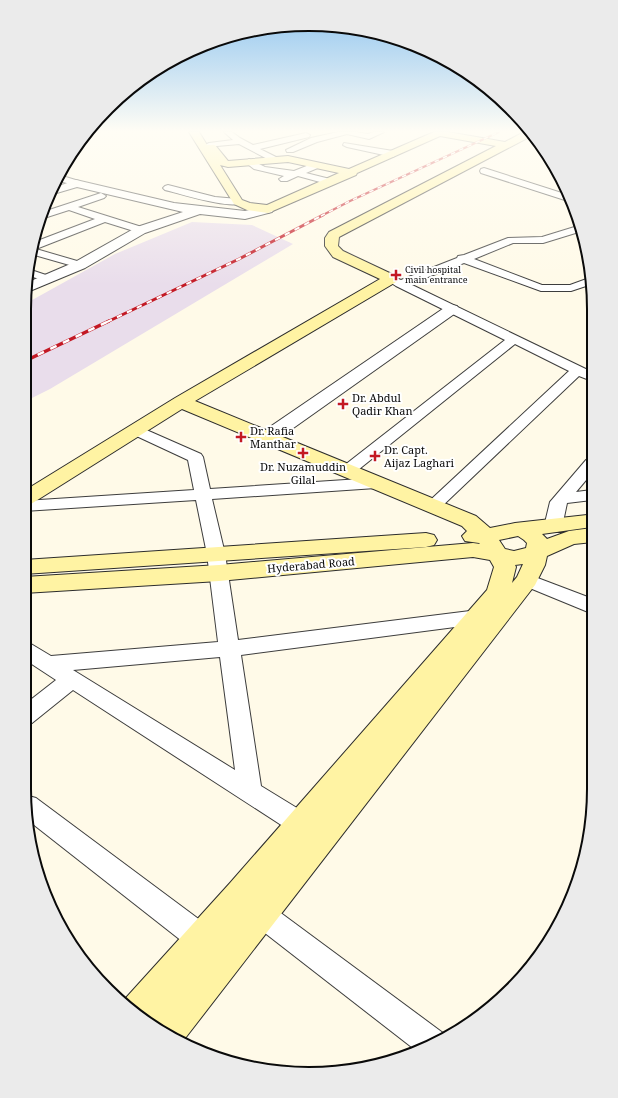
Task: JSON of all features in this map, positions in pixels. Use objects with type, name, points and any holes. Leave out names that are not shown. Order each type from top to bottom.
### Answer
[{"type":"main road","points":[[226,183],[238,202],[247,206],[268,209],[328,183]]},
{"type":"main road","points":[[395,281],[338,254],[331,248],[330,242],[332,235],[433,183]]},
{"type":"main road","points":[[31,496],[181,402],[395,281]]},
{"type":"main road","points":[[140,1010],[498,593],[505,567],[492,545],[469,521],[181,402]]},
{"type":"main road","name":"Hyderabad Road","points":[[31,567],[217,564],[473,550],[492,545],[514,558],[528,556],[530,541],[553,526],[587,523]]},
{"type":"main road","name":"Hyderabad Road","points":[[530,541],[587,536]]},
{"type":"main road","points":[[169,1029],[527,580],[534,565],[530,541]]},
{"type":"main road","name":"Hyderabad Road","points":[[31,584],[217,564]]},
{"type":"street","points":[[522,183],[563,197]]},
{"type":"street","points":[[58,190],[76,184],[174,207],[245,215],[268,209]]},
{"type":"street","points":[[168,188],[215,200],[238,202]]},
{"type":"street","points":[[48,214],[101,196]]},
{"type":"street","points":[[69,207],[141,230]]},
{"type":"street","points":[[32,286],[80,265],[141,230],[200,210]]},
{"type":"street","points":[[38,245],[106,218]]},
{"type":"street","points":[[395,281],[512,240],[543,240],[575,230]]},
{"type":"street","points":[[37,253],[80,265]]},
{"type":"street","points":[[462,258],[541,288],[571,288],[586,282]]},
{"type":"street","points":[[33,274],[48,279]]},
{"type":"street","points":[[395,281],[587,374]]},
{"type":"street","points":[[268,437],[452,309]]},
{"type":"street","points":[[347,471],[514,339]]},
{"type":"street","points":[[432,506],[578,370]]},
{"type":"street","points":[[135,430],[195,457],[217,564],[250,793]]},
{"type":"street","points":[[553,526],[558,502],[587,469]]},
{"type":"street","points":[[31,506],[376,483]]},
{"type":"street","points":[[562,498],[587,495]]},
{"type":"street","points":[[527,580],[587,605]]},
{"type":"street","points":[[48,664],[230,649],[478,617]]},
{"type":"street","points":[[31,653],[301,824]]},
{"type":"street","points":[[31,711],[72,679]]},
{"type":"street","points":[[32,809],[202,939]]},
{"type":"street","points":[[261,914],[427,1040]]},
{"type":"shaded area","points":[[192,222],[252,225],[293,244],[50,389],[31,398],[31,300],[115,254]]},
{"type":"railway","points":[[321,216],[388,183]]},
{"type":"railway","points":[[107,322],[239,259],[323,215]]},
{"type":"railway","points":[[31,358],[109,321]]},
{"type":"place","name":"Civil hospital main entrance","points":[[396,275]]},
{"type":"place","name":"Dr. Abdul Qadir Khan","points":[[343,404]]},
{"type":"place","name":"Dr. Rafia Manthar","points":[[241,437]]},
{"type":"place","name":"Dr. Nuzamuddin Gilal","points":[[303,453]]},
{"type":"place","name":"Dr. Capt. Aijaz Laghari","points":[[375,456]]}]
